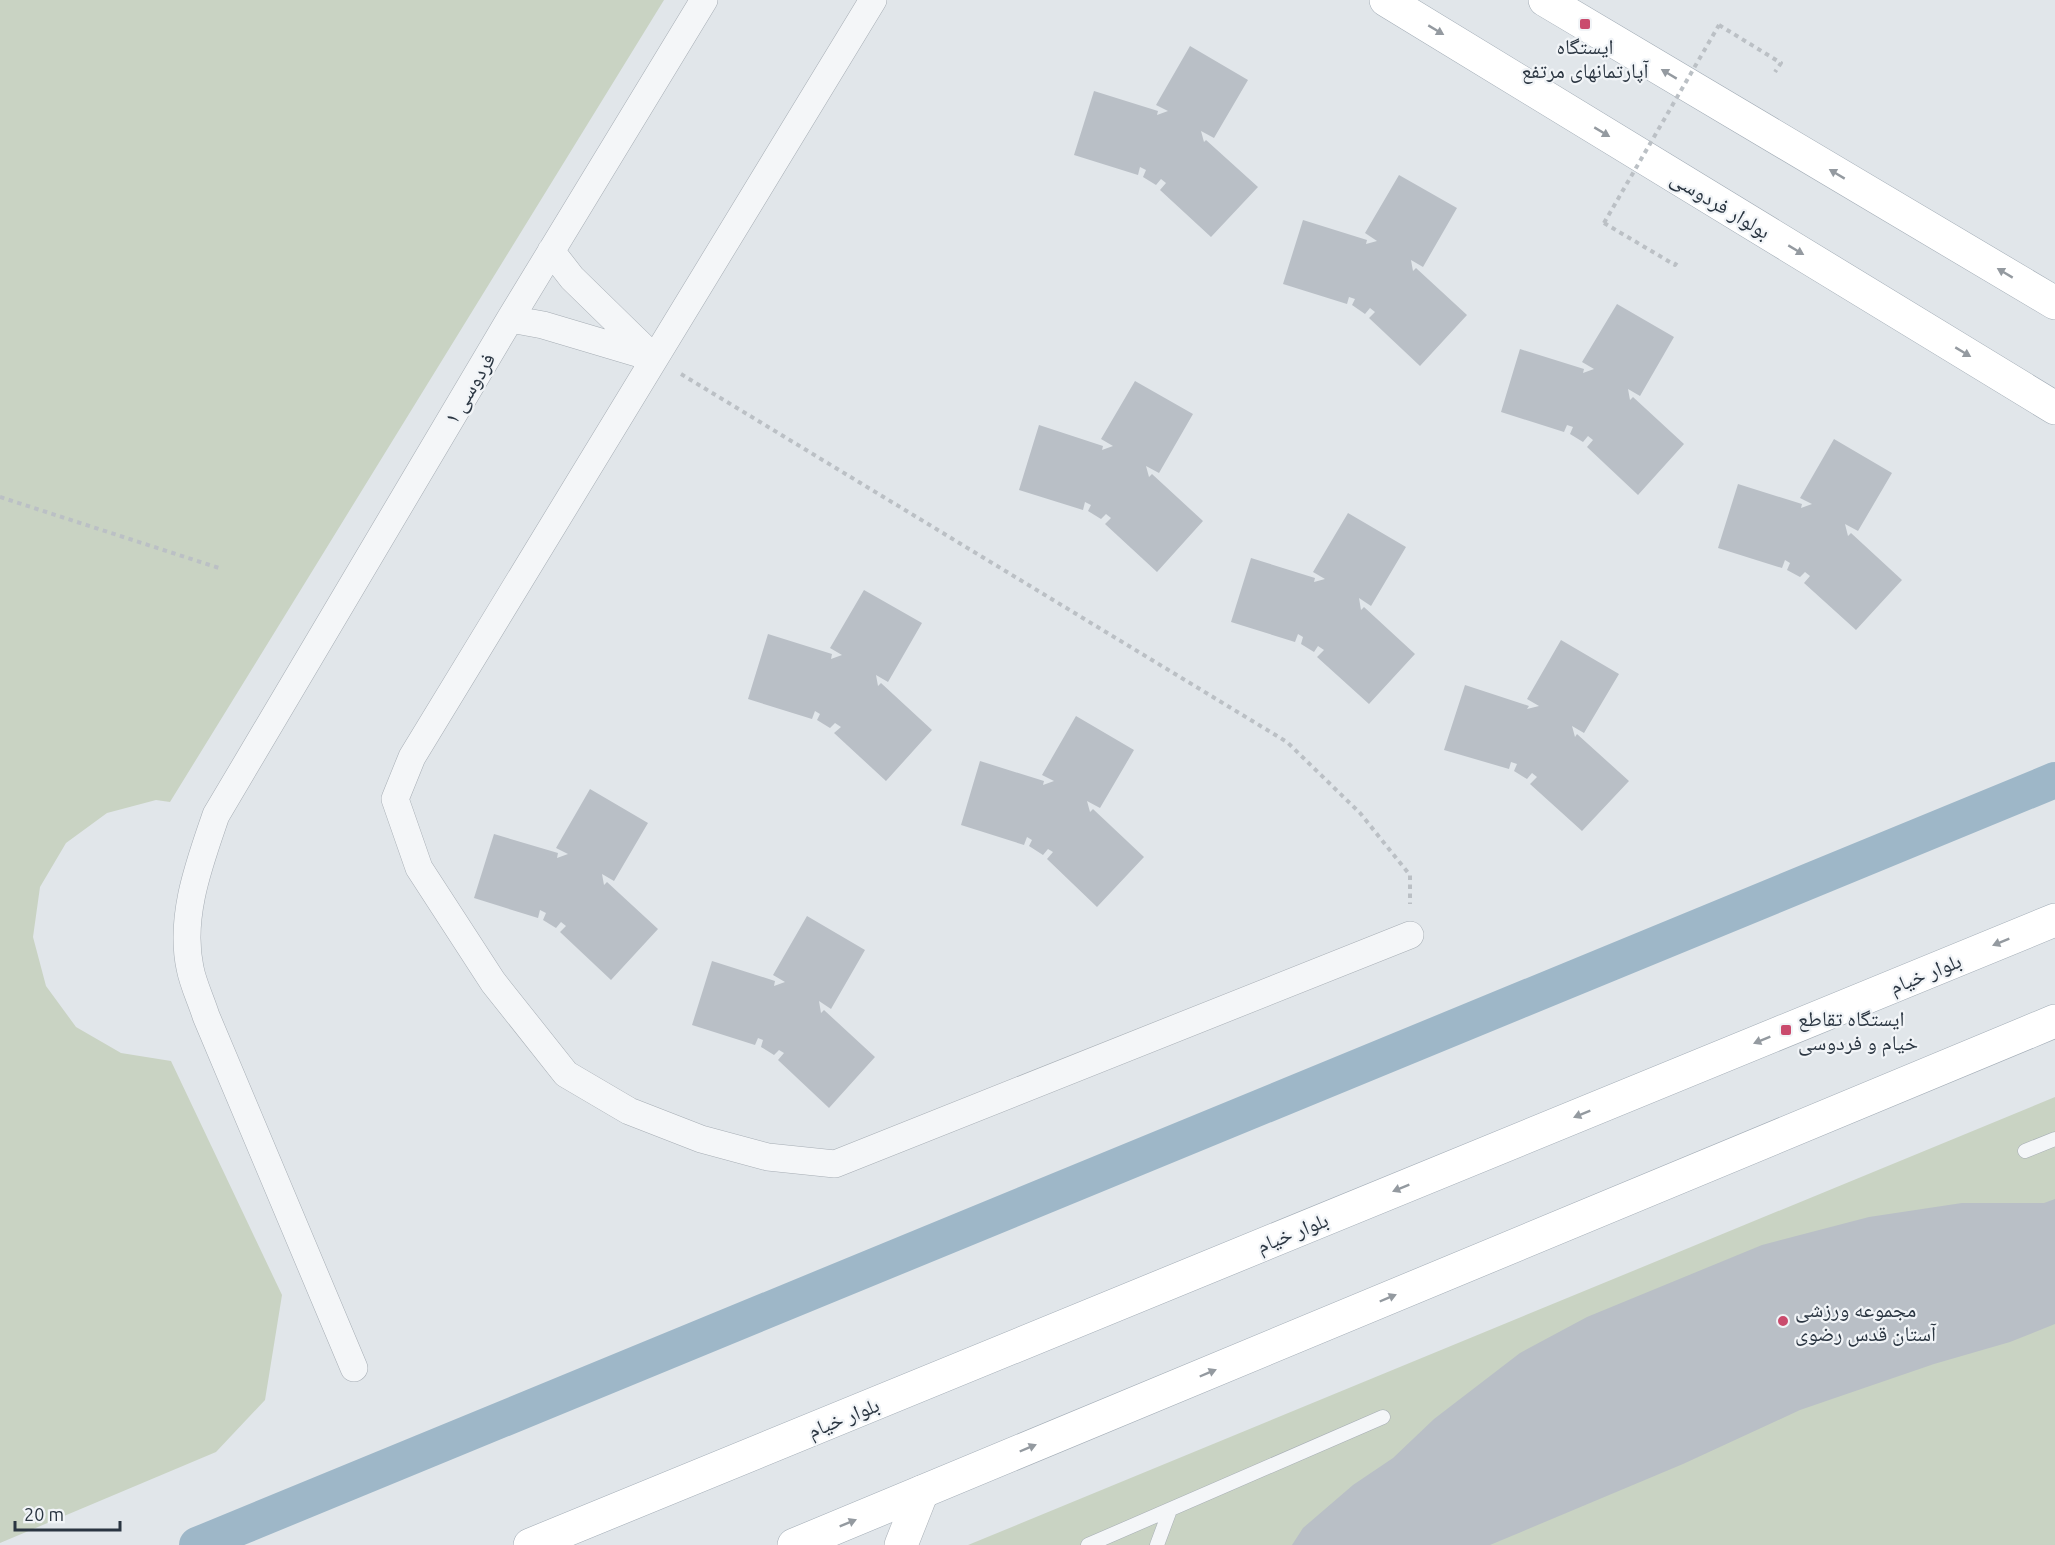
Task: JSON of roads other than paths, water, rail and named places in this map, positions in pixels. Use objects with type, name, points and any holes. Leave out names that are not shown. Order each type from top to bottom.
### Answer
[{"type":"main road","name":"بولوار فردوسی","points":[[1386,0],[2055,408]]},
{"type":"main road","points":[[1545,0],[2055,303]]},
{"type":"main road","name":"بلوار خیام","points":[[530,1545],[2055,920]]},
{"type":"main road","points":[[794,1545],[2055,1021]]},
{"type":"main road","points":[[901,1545],[922,1492]]},
{"type":"street","name":"فردوسی ۱","points":[[354,1368],[210,1027],[189,967],[188,931],[191,897],[199,864],[216,814],[510,319],[704,0]]},
{"type":"street","points":[[873,0],[412,757],[395,799],[419,868],[493,982],[566,1074],[629,1111],[701,1139],[768,1157],[835,1164],[1410,935]]},
{"type":"street","points":[[551,251],[572,278],[654,358]]},
{"type":"street","points":[[510,319],[543,326],[654,358]]},
{"type":"lane","points":[[2025,1151],[2055,1139]]},
{"type":"lane","points":[[1088,1545],[1383,1417]]},
{"type":"lane","points":[[1157,1545],[1170,1509]]},
{"type":"waterway","points":[[197,1545],[2055,780]]},
{"type":"place","name":"ایستگاه آپارتمانهای مرتفع","points":[[1585,24]]},
{"type":"place","name":"ایستگاه تقاطع خیام و فردوسی","points":[[1786,1030]]},
{"type":"place","name":"مجموعه ورزشی آستان قدس رضوی","points":[[1783,1321]]}]
